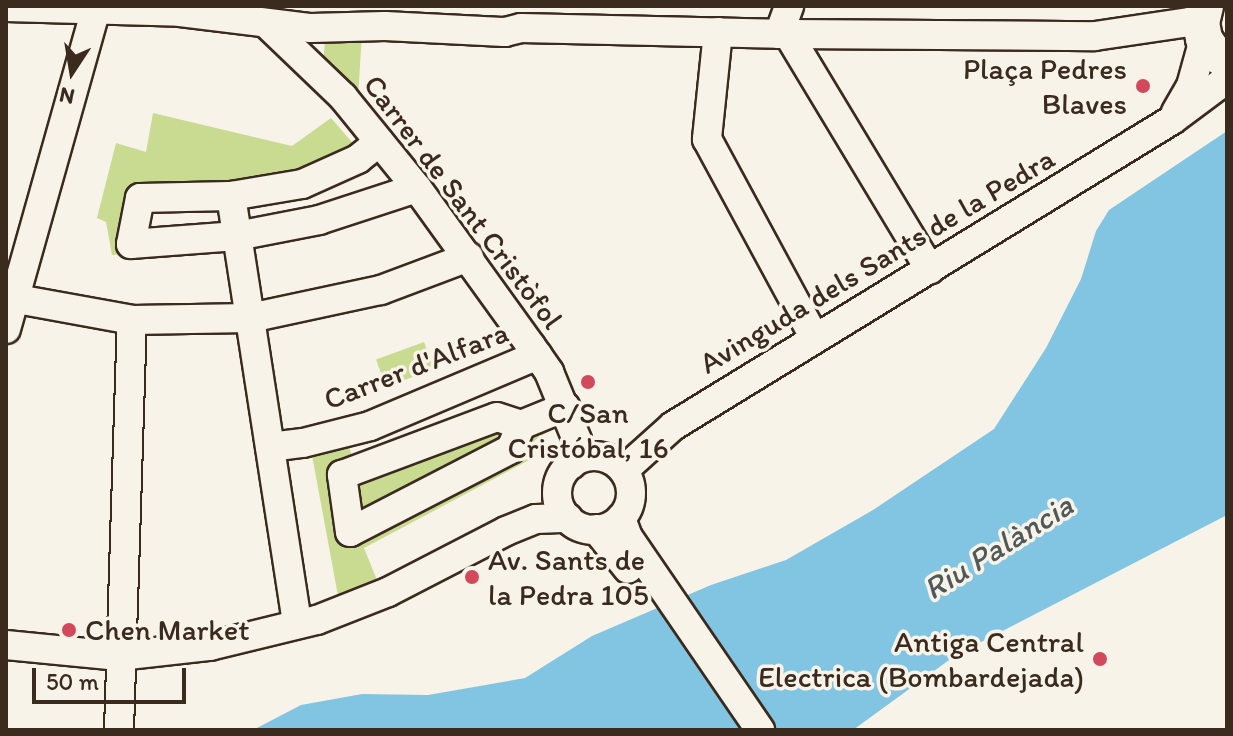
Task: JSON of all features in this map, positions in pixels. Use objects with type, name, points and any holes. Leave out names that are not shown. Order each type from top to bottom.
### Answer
[{"type":"street","points":[[6,329],[10,298],[97,6]]},
{"type":"street","points":[[6,7],[97,6],[239,13],[267,24],[315,17],[385,26],[505,32],[527,17],[783,34],[1095,36],[1208,23],[1191,86],[1172,120]]},
{"type":"street","points":[[789,6],[783,34],[930,269]]},
{"type":"street","name":"Carrer de Sant Cristòfol","points":[[267,24],[343,97],[417,188],[534,350],[565,407],[569,463]]},
{"type":"street","points":[[718,32],[707,139],[815,339]]},
{"type":"street","name":"Avinguda dels Sants de la Pedra","points":[[614,464],[1172,120],[1227,79]]},
{"type":"street","points":[[379,142],[358,159],[302,184],[231,196],[140,198],[131,244],[237,236],[319,220],[417,188]]},
{"type":"street","points":[[231,196],[297,624]]},
{"type":"street","points":[[10,298],[132,320],[250,318],[381,290],[469,257]]},
{"type":"street","points":[[119,730],[132,320]]},
{"type":"street","points":[[445,382],[534,350]]},
{"type":"street","name":"Carrer d'Alfara","points":[[269,442],[303,443],[370,426],[534,350]]},
{"type":"street","points":[[521,425],[511,449],[350,532],[342,475],[497,417],[521,425],[565,407]]},
{"type":"street","points":[[269,442],[324,431],[368,417]]},
{"type":"street","points":[[569,463],[614,464],[632,495],[608,524],[586,529],[568,518],[558,497],[569,463]]},
{"type":"street","points":[[536,519],[569,463]]},
{"type":"street","points":[[6,645],[119,656],[210,646],[297,624],[388,592],[470,547],[536,519],[568,518]]},
{"type":"street","points":[[608,524],[614,547],[737,730]]},
{"type":"street","points":[[608,524],[628,537],[760,730]]},
{"type":"green space","points":[[362,33],[358,98],[323,64],[325,40]]},
{"type":"green space","points":[[153,113],[292,146],[331,118],[363,155],[302,184],[140,198],[124,254],[112,255],[106,222],[97,218],[116,143],[146,152]]},
{"type":"green space","points":[[424,342],[434,369],[386,387],[376,359]]},
{"type":"green space","points":[[542,404],[556,426],[534,441],[535,457],[364,548],[379,585],[339,601],[311,450],[347,440],[356,469]]},
{"type":"water","name":"Riu Palància","points":[[1227,131],[1227,515],[956,655],[853,730],[253,730],[301,705],[362,694],[428,695],[525,678],[592,636],[711,585],[786,560],[873,510],[994,429],[1046,348],[1081,279],[1096,231],[1109,210]]},
{"type":"place","name":"Plaça Pedres Blaves","points":[[1143,86]]},
{"type":"place","name":"C/San Cristóbal, 16","points":[[588,382]]},
{"type":"place","name":"Av. Sants de la Pedra 105","points":[[472,577]]},
{"type":"place","name":"Chen Market","points":[[69,630]]},
{"type":"place","name":"Antiga Central Electrica (Bombardejada)","points":[[1100,659]]}]
